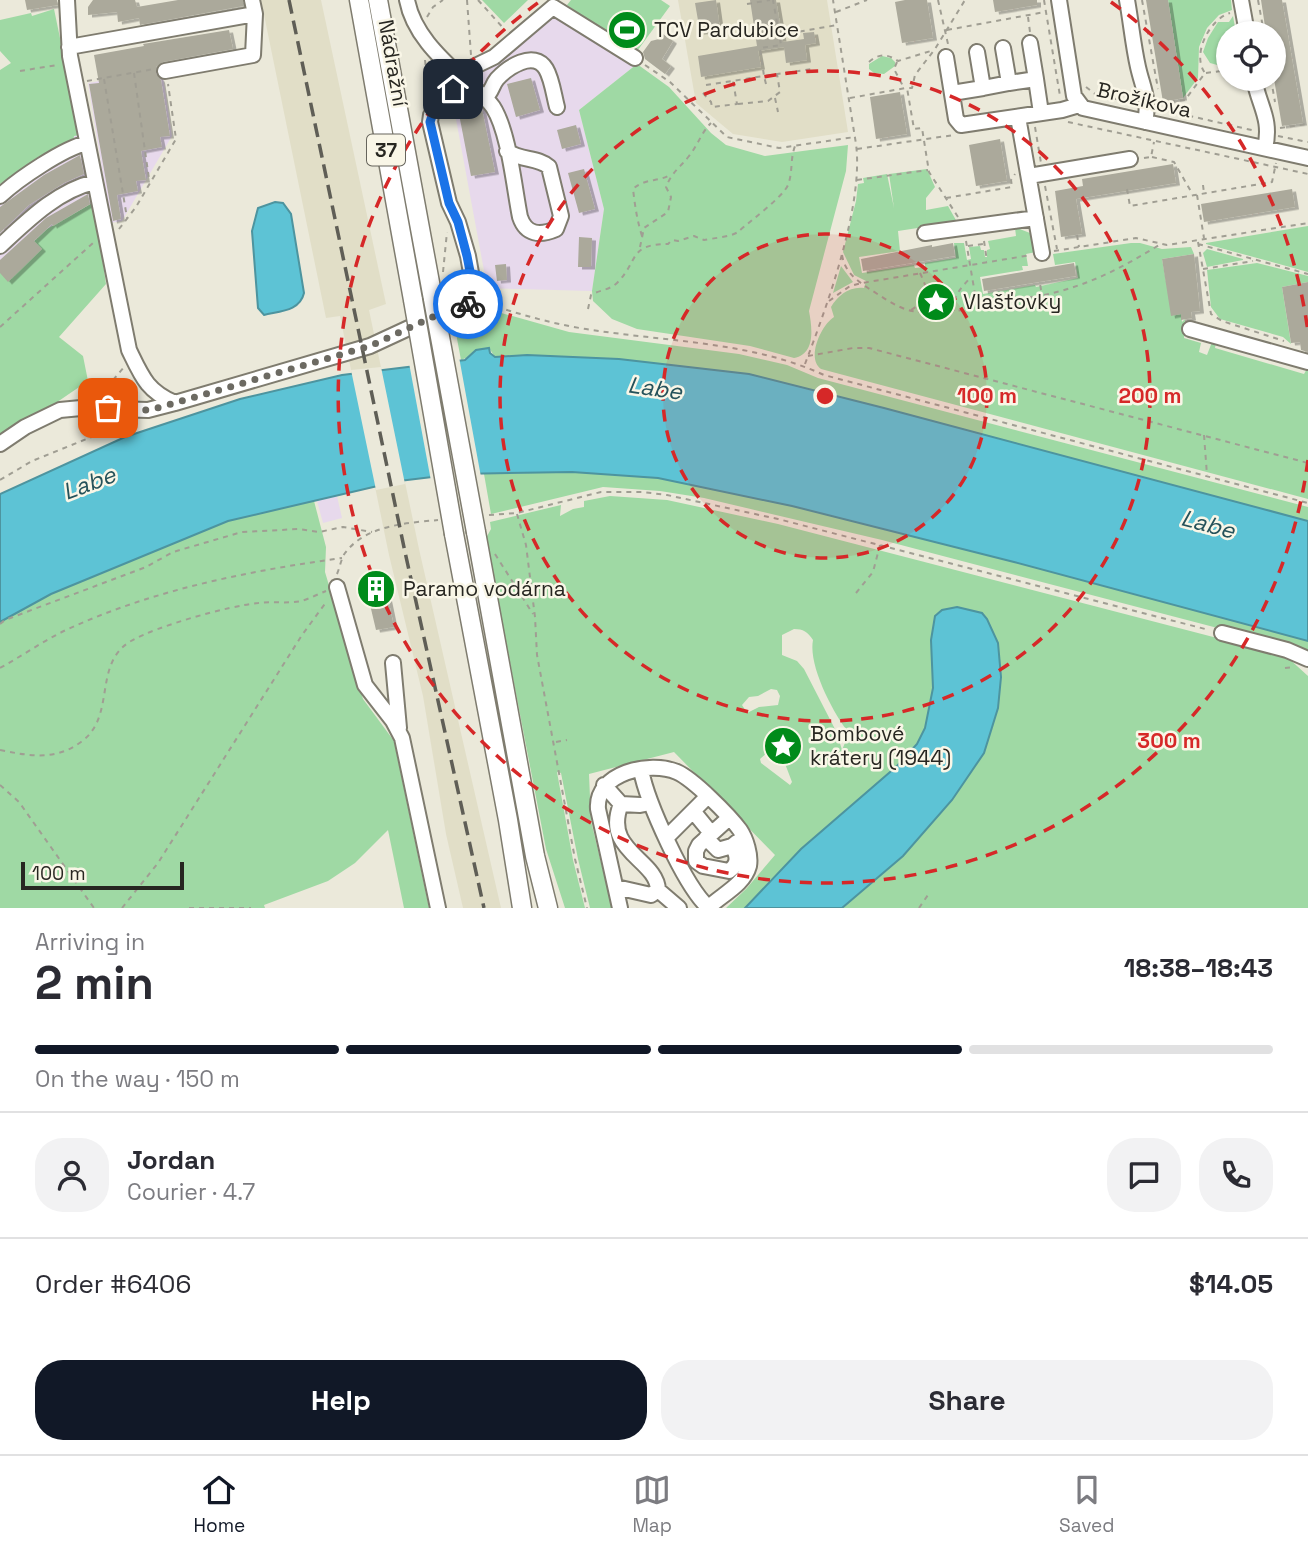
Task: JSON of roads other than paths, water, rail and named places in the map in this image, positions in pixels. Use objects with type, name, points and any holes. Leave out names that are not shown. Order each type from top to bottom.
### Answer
[{"type":"main road","name":"Nádražní","points":[[359,0],[452,526],[508,820]]},
{"type":"main road","name":"Nádražní","points":[[378,0],[535,856],[548,908]]},
{"type":"main road","points":[[508,820],[522,908]]},
{"type":"main road","name":"37","points":[[508,820],[530,908]]},
{"type":"street","points":[[67,0],[69,47],[75,83],[129,350],[150,389],[175,403]]},
{"type":"street","points":[[407,0],[410,17],[423,37],[485,98],[498,118],[524,227],[536,233],[547,233],[556,229],[561,216],[549,167],[544,163],[518,158],[507,151]]},
{"type":"street","name":"Brožíkova","points":[[1059,0],[1074,96],[1070,108],[1308,158]]},
{"type":"street","points":[[1127,0],[1138,68],[1154,108],[1145,122]]},
{"type":"street","points":[[0,444],[24,426],[60,410],[148,410],[175,403],[370,346],[452,308],[476,302],[458,222],[449,203],[430,122],[431,115],[445,100],[460,76],[472,67],[494,58],[556,3],[635,58]]},
{"type":"street","points":[[69,47],[253,7],[253,55],[165,71]]},
{"type":"street","points":[[1031,41],[1041,113]]},
{"type":"street","points":[[1003,48],[1009,83]]},
{"type":"street","points":[[943,52],[958,129],[965,125],[1070,108]]},
{"type":"street","points":[[977,52],[983,88]]},
{"type":"street","points":[[485,98],[491,93],[499,77],[517,62],[533,61],[547,69],[556,107]]},
{"type":"street","points":[[952,93],[1036,79]]},
{"type":"street","points":[[1256,91],[1273,131],[1265,148]]},
{"type":"street","points":[[1018,117],[1036,175],[1036,218],[1050,252]]},
{"type":"street","points":[[0,196],[20,180],[72,148],[88,143]]},
{"type":"street","points":[[1036,175],[1130,159]]},
{"type":"street","points":[[0,246],[40,210],[79,187],[95,182]]},
{"type":"street","points":[[925,233],[961,224],[984,237],[1036,218]]},
{"type":"street","points":[[1190,329],[1308,362]]},
{"type":"street","points":[[337,587],[365,685],[399,730]]},
{"type":"street","points":[[1222,633],[1287,650],[1308,659]]},
{"type":"street","points":[[393,663],[399,730],[438,908]]},
{"type":"street","points":[[620,908],[597,802],[604,785],[621,774],[641,770],[664,768],[679,772],[729,818],[736,865],[724,872],[696,861],[696,850],[729,818]]},
{"type":"street","points":[[641,770],[650,803],[691,888],[708,908],[738,884],[748,868],[749,853],[708,836],[693,811]]},
{"type":"street","points":[[604,785],[621,804],[650,803]]},
{"type":"street","points":[[667,837],[707,797]]},
{"type":"street","points":[[621,804],[616,815],[618,833],[657,884],[650,898]]},
{"type":"street","points":[[603,829],[618,833]]},
{"type":"street","points":[[713,867],[731,844]]},
{"type":"street","points":[[616,887],[679,908]]},
{"type":"water","points":[[275,202],[283,203],[291,214],[304,293],[294,307],[264,315],[258,308],[252,231],[258,208]]},
{"type":"water","name":"Labe","points":[[489,348],[495,357],[527,355],[619,359],[749,374],[1308,521],[1308,641],[792,506],[658,478],[572,472],[457,474],[399,481],[228,521],[51,594],[0,622],[0,494],[125,437],[240,399],[342,375],[465,360],[476,350]]},
{"type":"water","points":[[957,607],[982,613],[987,619],[998,643],[1001,677],[998,708],[984,753],[952,800],[903,856],[842,908],[745,908],[801,849],[897,766],[917,744],[925,728],[933,688],[931,640],[935,616],[942,610]]},
{"type":"railway","points":[[289,0],[405,552],[484,908]]},
{"type":"place","name":"TCV Pardubice","points":[[627,30]]},
{"type":"place","name":"Vlašťovky","points":[[936,302]]},
{"type":"place","name":"Paramo vodárna","points":[[376,589]]},
{"type":"place","name":"Bombové krátery (1944)","points":[[783,746]]}]
